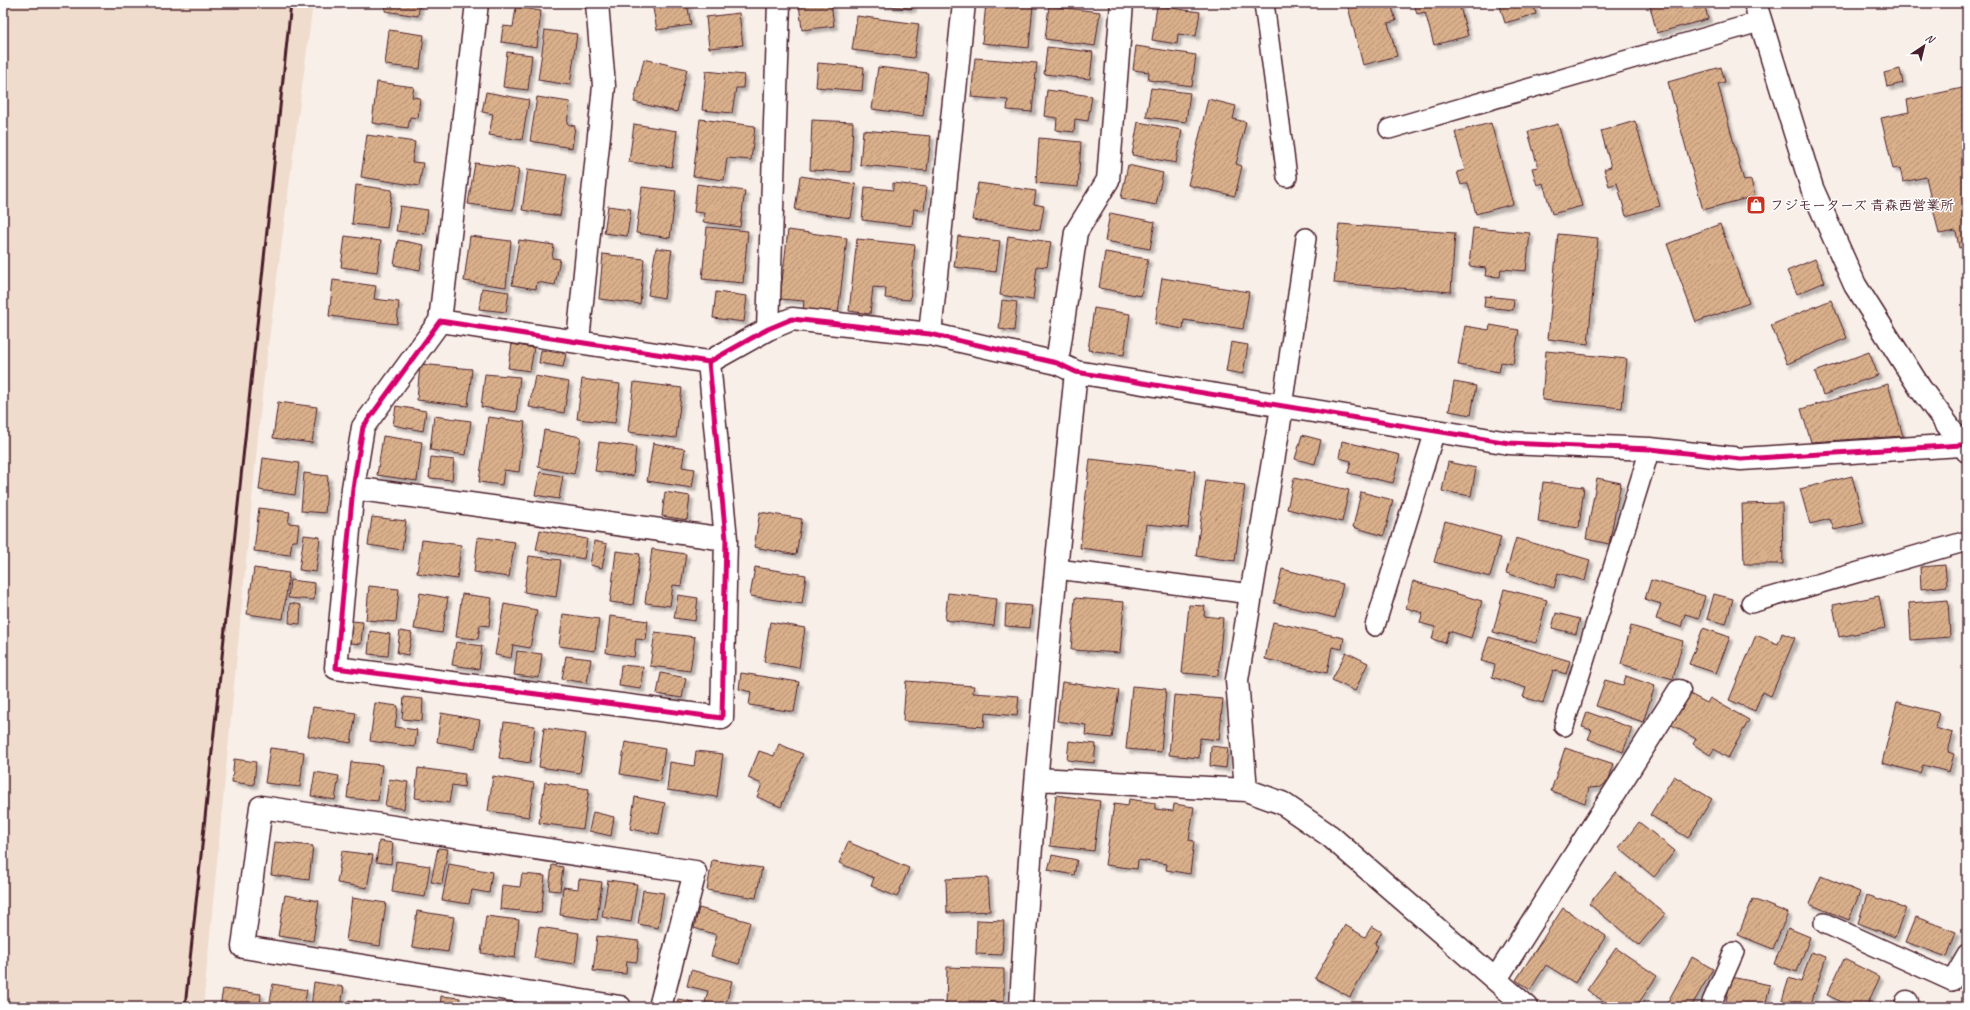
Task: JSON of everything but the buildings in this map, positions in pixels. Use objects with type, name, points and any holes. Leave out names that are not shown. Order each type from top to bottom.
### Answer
[{"type":"street","points":[[477,3],[440,321],[363,428],[353,488],[336,668],[722,718],[726,539],[709,362]]},
{"type":"street","points":[[578,341],[604,86],[597,3]]},
{"type":"street","points":[[768,329],[780,3]]},
{"type":"street","points":[[930,334],[964,3]]},
{"type":"street","points":[[1021,1007],[1026,908],[1057,569],[1066,368],[1076,232],[1108,180],[1122,3]]},
{"type":"street","points":[[1757,12],[1812,188],[1855,285],[1920,388],[1964,448]]},
{"type":"street","points":[[440,321],[709,362],[768,329],[792,319],[930,334],[1066,368],[1282,407],[1509,443],[1650,449],[1740,459],[1964,448]]},
{"type":"street","points":[[1246,790],[1237,680],[1282,407]]},
{"type":"street","points":[[353,488],[726,539]]},
{"type":"street","points":[[1496,979],[1679,691]]},
{"type":"street","points":[[1037,779],[1246,790],[1282,803],[1330,836],[1528,1007]]},
{"type":"street","points":[[620,1007],[243,947],[261,807],[695,872],[660,1007]]},
{"type":"lane","points":[[1264,3],[1287,178]]},
{"type":"lane","points":[[1389,128],[1757,12]]},
{"type":"lane","points":[[1282,407],[1306,238]]},
{"type":"lane","points":[[1375,626],[1435,431]]},
{"type":"lane","points":[[1564,726],[1650,449]]},
{"type":"lane","points":[[1751,603],[1967,541]]},
{"type":"lane","points":[[1057,569],[1251,594]]},
{"type":"lane","points":[[1824,922],[1952,981],[1967,955]]},
{"type":"lane","points":[[1712,1007],[1712,1002],[1734,952]]},
{"type":"shaded area","points":[[3,3],[313,3],[263,385],[203,1007],[3,1007]]},
{"type":"railway","points":[[185,1007],[291,3]]},
{"type":"cycle path","points":[[709,362],[726,539],[722,718],[336,668],[353,488],[363,427],[440,321],[709,362],[768,329],[792,319],[930,334],[1057,363],[1076,372],[1509,443],[1650,449],[1741,459],[1961,445]]},
{"type":"place","name":"フジモーターズ 青森西営業所","points":[[1756,205]]}]
